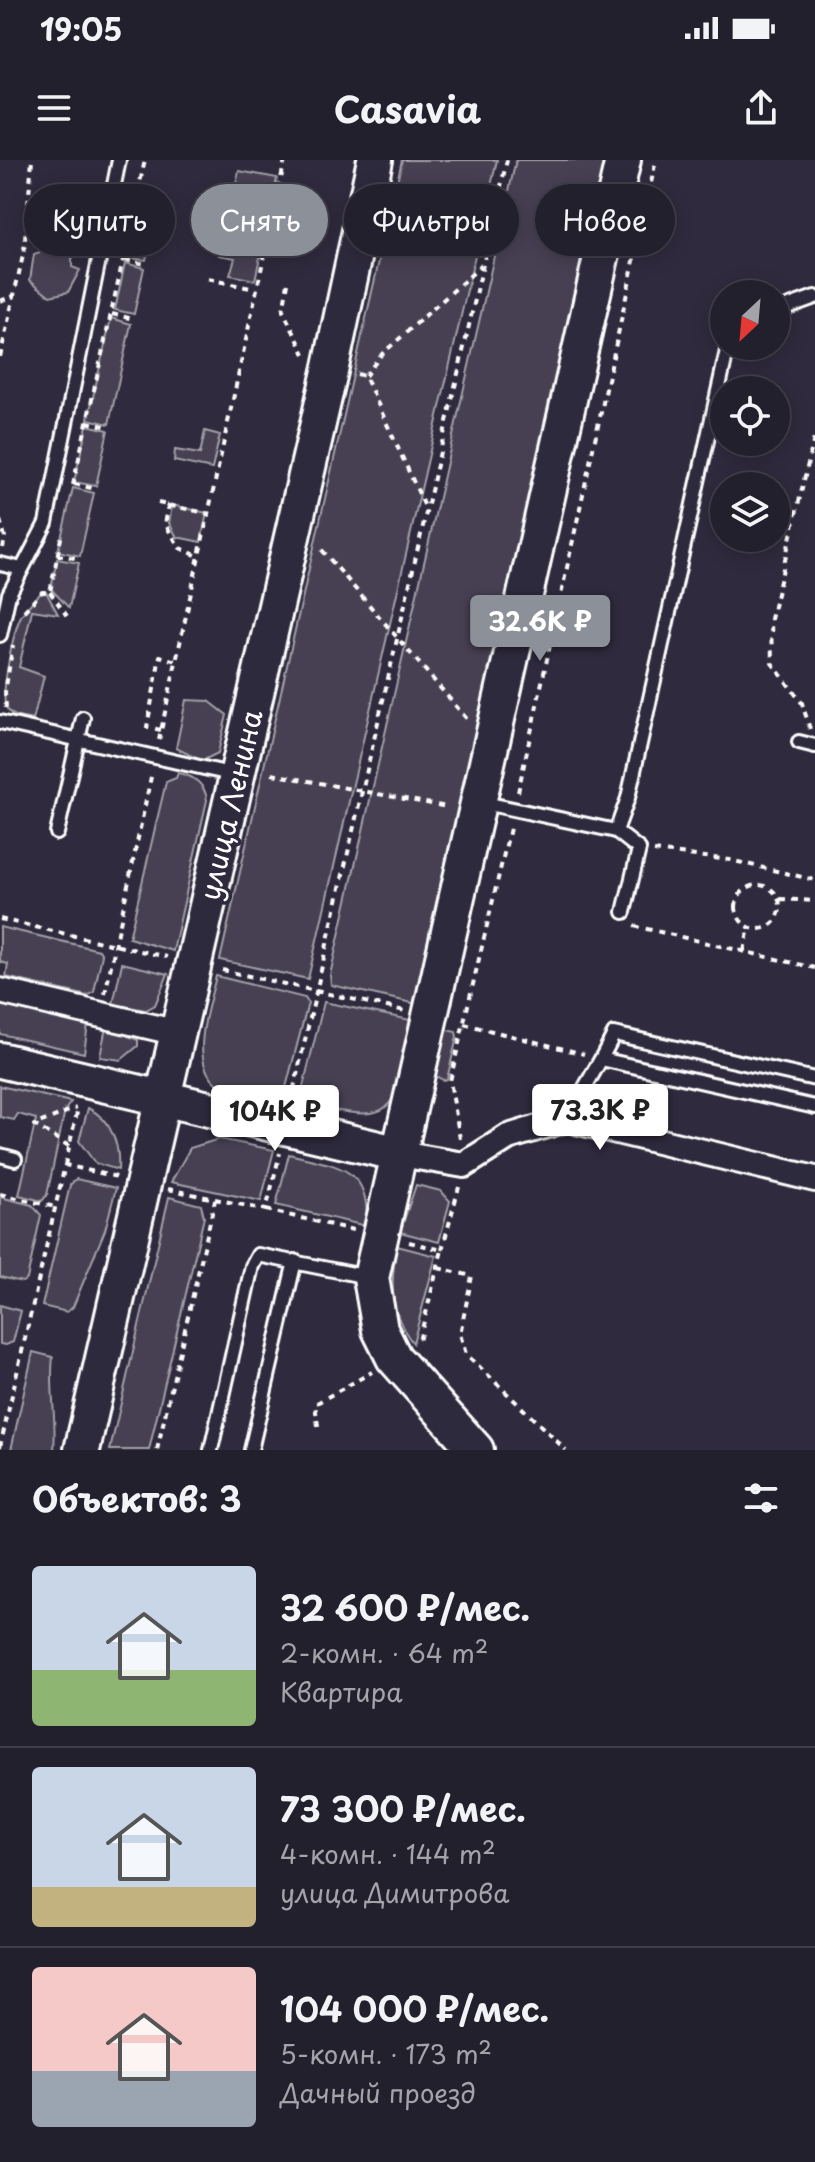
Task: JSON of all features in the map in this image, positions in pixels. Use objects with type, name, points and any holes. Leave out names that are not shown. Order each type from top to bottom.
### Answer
[{"type":"street","name":"улица Ленина","points":[[82,1450],[238,776],[375,160]]},
{"type":"street","points":[[476,1450],[394,1358],[380,1330],[371,1278],[400,1154],[447,1020],[478,806],[623,160]]},
{"type":"street","points":[[0,991],[178,1033]]},
{"type":"street","points":[[0,1060],[82,1093],[162,1097],[400,1154],[464,1165],[508,1137],[567,1119],[815,1179]]},
{"type":"lane","points":[[0,635],[9,594],[46,523],[119,160]]},
{"type":"lane","points":[[790,306],[815,297]]},
{"type":"lane","points":[[616,831],[628,798],[725,360]]},
{"type":"lane","points":[[0,564],[22,569]]},
{"type":"lane","points":[[57,833],[83,718]]},
{"type":"lane","points":[[0,722],[238,776]]},
{"type":"lane","points":[[799,742],[815,746]]},
{"type":"lane","points":[[478,806],[515,810],[616,831],[639,849],[624,912]]},
{"type":"lane","points":[[567,1119],[614,1034],[815,1079]]},
{"type":"lane","points":[[601,1059],[815,1107]]},
{"type":"lane","points":[[0,1155],[15,1159]]},
{"type":"lane","points":[[211,1450],[252,1266],[258,1255],[371,1278]]},
{"type":"lane","points":[[251,1450],[295,1261]]},
{"type":"path","points":[[0,357],[24,251],[32,160]]},
{"type":"path","points":[[140,184],[145,160]]},
{"type":"path","points":[[101,1014],[285,160]]},
{"type":"path","points":[[65,1165],[266,1210],[507,160]]},
{"type":"path","points":[[515,810],[656,160]]},
{"type":"path","points":[[70,497],[126,256]]},
{"type":"path","points":[[125,260],[145,264]]},
{"type":"path","points":[[365,376],[381,355],[483,265]]},
{"type":"path","points":[[208,279],[255,289]]},
{"type":"path","points":[[0,301],[14,296]]},
{"type":"path","points":[[112,314],[133,319]]},
{"type":"path","points":[[87,422],[109,427]]},
{"type":"path","points":[[815,434],[771,619],[772,663],[802,703],[815,746]]},
{"type":"path","points":[[74,484],[95,489]]},
{"type":"path","points":[[158,503],[207,513]]},
{"type":"path","points":[[169,504],[165,524],[180,548],[198,556]]},
{"type":"path","points":[[0,520],[5,537],[0,556]]},
{"type":"path","points":[[65,521],[50,592],[67,616]]},
{"type":"path","points":[[322,550],[491,747],[542,816]]},
{"type":"path","points":[[57,555],[80,559]]},
{"type":"path","points":[[19,621],[42,592],[50,592]]},
{"type":"path","points":[[13,644],[5,692],[6,707],[14,716]]},
{"type":"path","points":[[161,730],[147,727],[160,656],[176,661]]},
{"type":"path","points":[[272,774],[478,806],[512,820],[447,1020],[450,1081],[464,1165],[442,1250]]},
{"type":"path","points":[[639,849],[730,860],[815,880]]},
{"type":"path","points":[[780,899],[779,916],[766,928],[749,928],[737,915],[737,897],[750,885],[768,886],[780,899],[815,901]]},
{"type":"path","points":[[624,912],[622,923],[815,968]]},
{"type":"path","points":[[0,919],[447,1020],[601,1059]]},
{"type":"path","points":[[744,951],[749,928]]},
{"type":"path","points":[[0,1447],[82,1093]]},
{"type":"path","points":[[69,1146],[34,1125],[82,1093]]},
{"type":"path","points":[[0,1194],[55,1207]]},
{"type":"path","points":[[157,1450],[215,1200]]},
{"type":"path","points":[[437,1268],[472,1276],[460,1334],[466,1354],[566,1450]]},
{"type":"shaded area","points":[[402,160],[497,160],[491,184],[397,184]]},
{"type":"shaded area","points":[[516,160],[609,160],[604,184],[535,184],[535,256],[587,256],[417,1004],[331,985],[330,975],[494,256],[519,256],[519,184],[511,184]]},
{"type":"shaded area","points":[[239,171],[277,178],[276,184],[236,184]]},
{"type":"shaded area","points":[[34,256],[77,256],[72,258],[72,267],[80,270],[68,292],[50,296],[30,280]]},
{"type":"shaded area","points":[[128,256],[147,256],[146,260]]},
{"type":"shaded area","points":[[224,256],[260,256],[255,280],[230,275],[235,258]]},
{"type":"shaded area","points":[[380,256],[475,256],[308,979],[220,960]]},
{"type":"shaded area","points":[[125,263],[144,268],[134,314],[115,310]]},
{"type":"shaded area","points":[[111,318],[131,324],[109,424],[88,419]]},
{"type":"shaded area","points":[[87,425],[108,430],[96,486],[74,482]]},
{"type":"shaded area","points":[[205,431],[220,435],[212,469],[174,461],[175,450],[200,454]]},
{"type":"shaded area","points":[[73,488],[94,493],[80,556],[58,551]]},
{"type":"shaded area","points":[[172,505],[207,513],[201,542],[177,537],[169,523]]},
{"type":"shaded area","points":[[57,559],[79,563],[69,608],[51,589]]},
{"type":"shaded area","points":[[42,592],[46,592],[58,614],[32,610],[19,667],[44,676],[33,720],[8,711],[5,688],[18,623],[25,609]]},
{"type":"shaded area","points":[[186,700],[209,701],[227,715],[218,753],[202,761],[176,748]]},
{"type":"shaded area","points":[[178,773],[198,782],[207,800],[173,951],[129,938],[166,782],[176,778]]},
{"type":"shaded area","points":[[0,927],[99,950],[102,955],[94,992],[88,996],[6,977],[8,964],[0,962]]},
{"type":"shaded area","points":[[122,963],[168,974],[155,1005],[146,1010],[113,1004]]},
{"type":"shaded area","points":[[216,976],[305,998],[308,1003],[283,1099],[217,1084],[208,1074],[202,1047],[203,1033]]},
{"type":"shaded area","points":[[324,1002],[415,1021],[401,1077],[395,1095],[387,1106],[375,1112],[357,1113],[299,1103]]},
{"type":"shaded area","points":[[0,1003],[88,1024],[84,1053],[0,1034]]},
{"type":"shaded area","points":[[106,1027],[138,1040],[138,1046],[121,1060],[100,1057]]},
{"type":"shaded area","points":[[437,1028],[456,1032],[457,1037],[447,1079],[443,1080],[434,1075]]},
{"type":"shaded area","points":[[0,1086],[71,1102],[65,1110],[47,1195],[42,1201],[19,1195],[36,1119],[18,1114],[14,1120],[0,1117]]},
{"type":"shaded area","points":[[88,1108],[103,1119],[113,1134],[118,1151],[118,1170],[95,1163],[79,1141]]},
{"type":"shaded area","points":[[219,1139],[274,1150],[261,1201],[171,1182],[190,1148]]},
{"type":"shaded area","points":[[289,1154],[336,1166],[357,1180],[366,1206],[366,1226],[276,1205]]},
{"type":"shaded area","points":[[76,1179],[116,1188],[105,1230],[73,1307],[67,1312],[42,1306],[70,1185]]},
{"type":"shaded area","points":[[416,1185],[441,1191],[450,1201],[439,1242],[400,1232]]},
{"type":"shaded area","points":[[0,1197],[32,1205],[41,1215],[27,1279],[22,1282],[0,1277]]},
{"type":"shaded area","points":[[169,1197],[201,1205],[204,1217],[149,1450],[110,1450]]},
{"type":"shaded area","points":[[397,1246],[436,1256],[413,1343],[399,1320],[393,1297]]},
{"type":"shaded area","points":[[0,1305],[21,1311],[13,1342],[6,1345],[0,1344]]},
{"type":"shaded area","points":[[33,1352],[53,1357],[54,1450],[11,1450]]}]
